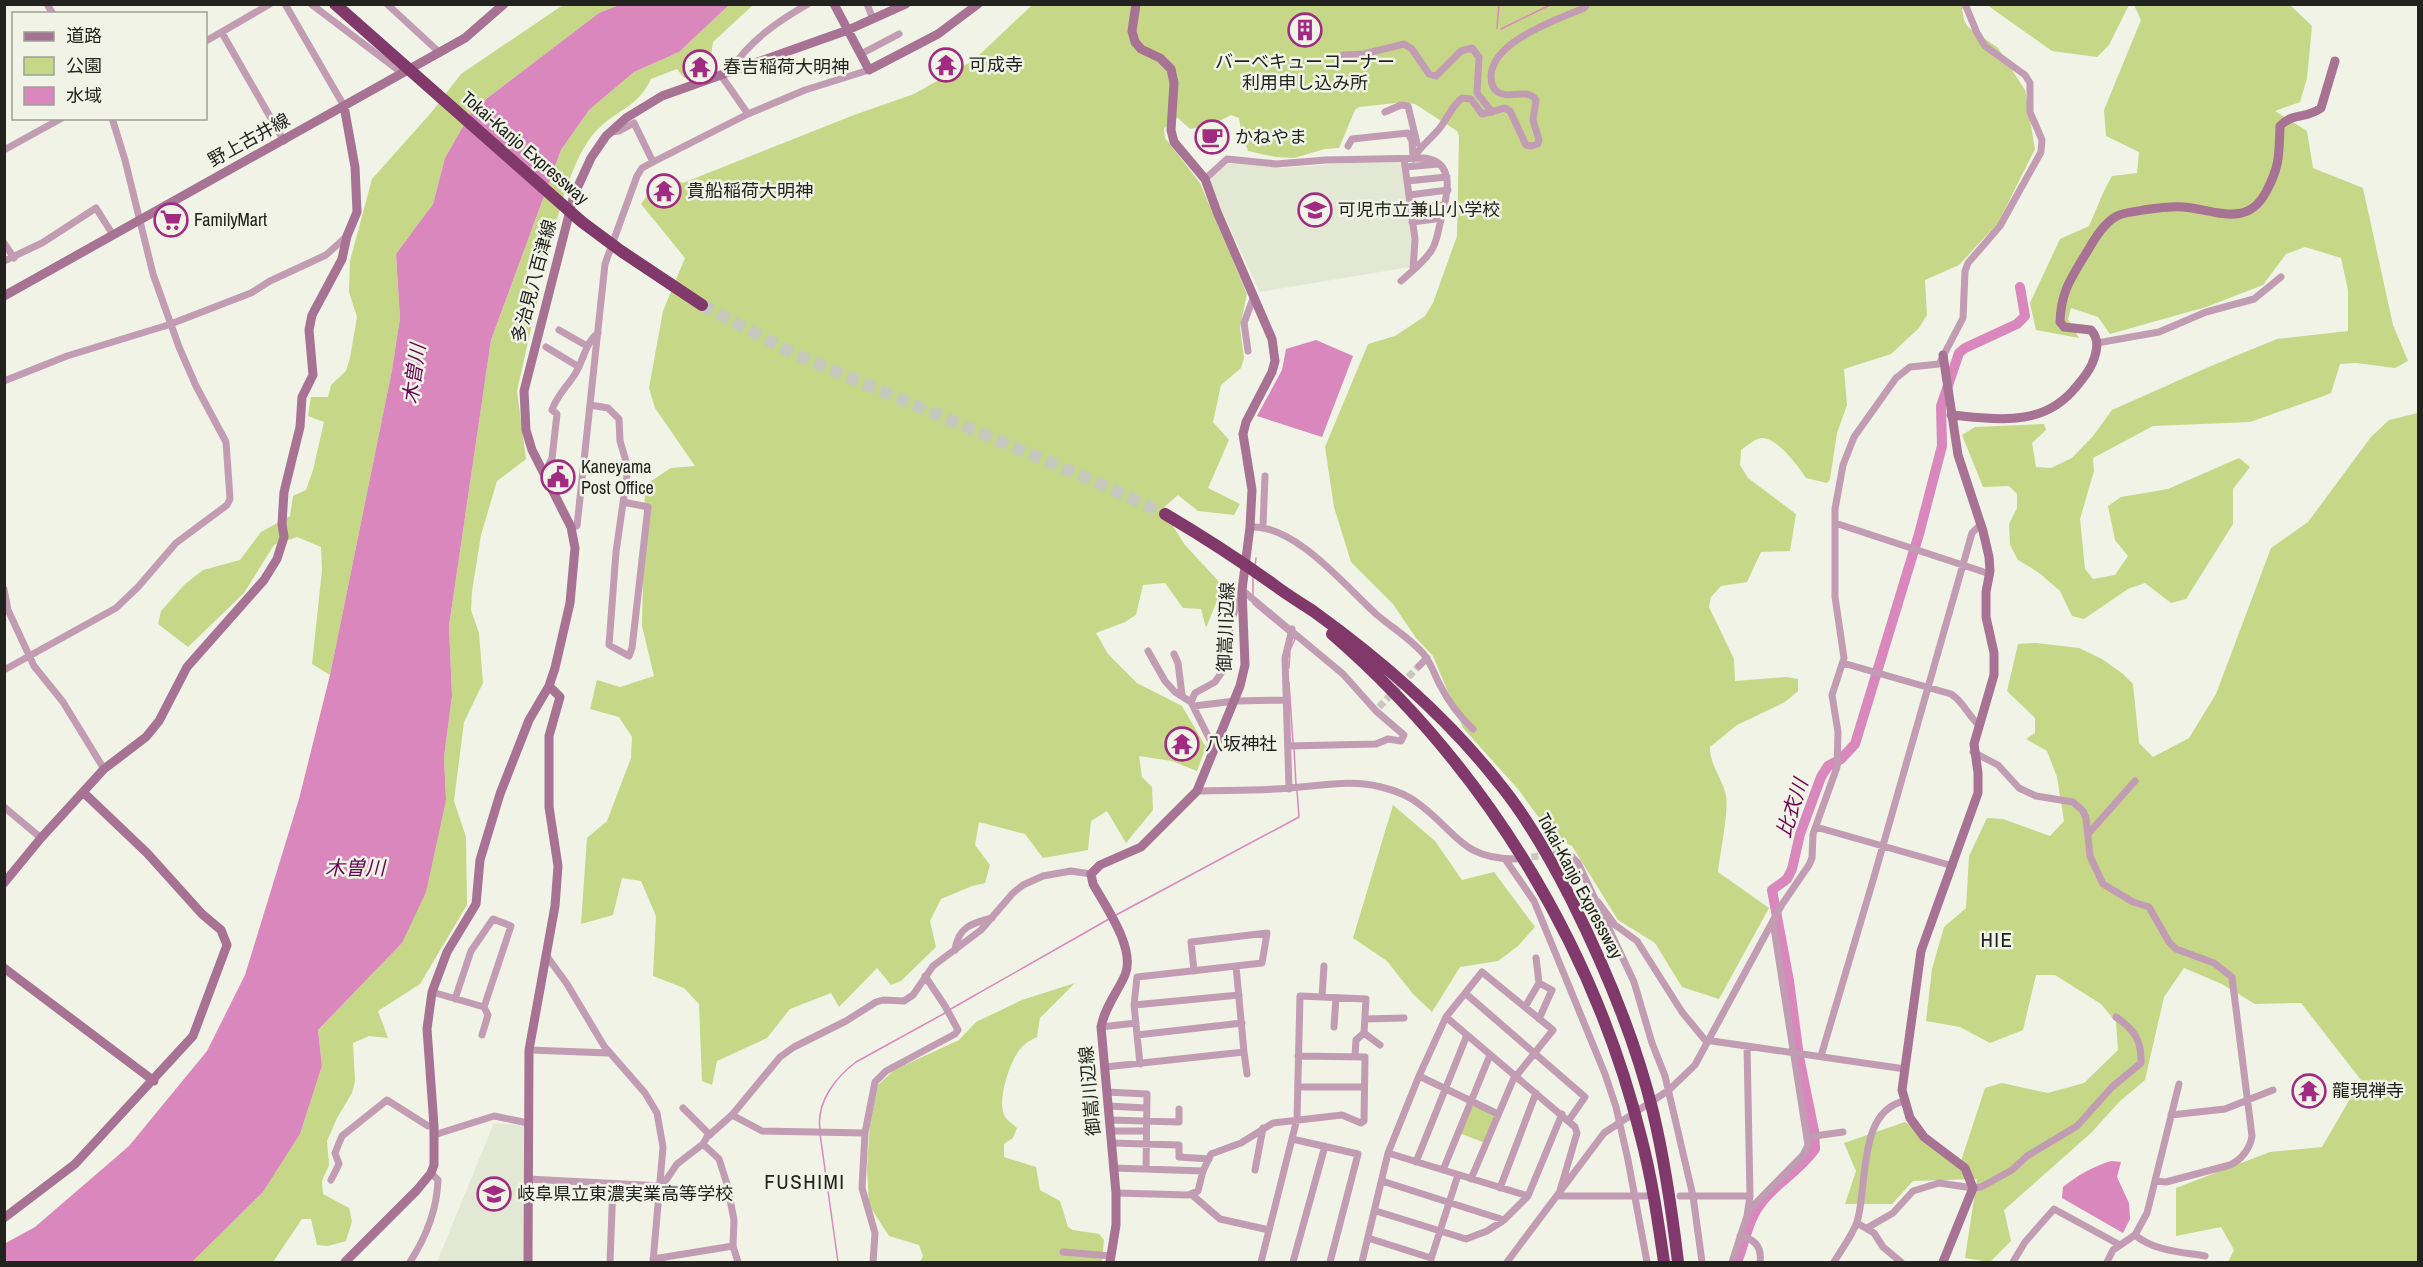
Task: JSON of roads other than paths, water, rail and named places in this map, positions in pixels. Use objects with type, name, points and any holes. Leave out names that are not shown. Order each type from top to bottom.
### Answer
[{"type":"highway","name":"Tokai-Kanjo Expressway","points":[[335,4],[582,222],[702,306]]},
{"type":"highway","name":"Tokai-Kanjo Expressway","points":[[1165,514],[1257,572],[1347,637],[1411,690],[1478,757],[1507,794],[1548,856],[1582,921],[1615,993],[1653,1111],[1670,1198],[1678,1263]]},
{"type":"highway","name":"Tokai-Kanjo Expressway","points":[[1278,588],[1343,644],[1402,701],[1441,744],[1506,831],[1545,895],[1584,972],[1635,1114],[1655,1204],[1664,1263]]},
{"type":"street","points":[[207,40],[270,4]]},
{"type":"street","points":[[4,883],[41,838],[104,769],[146,737],[168,706],[187,667],[264,580],[277,560],[284,537],[282,524],[284,492],[300,427],[302,397],[313,375],[309,330],[312,315],[342,259],[347,236],[357,212],[355,167],[344,106],[285,4]]},
{"type":"street","points":[[311,4],[402,73]]},
{"type":"street","points":[[387,4],[440,52]]},
{"type":"street","name":"野上古井線","points":[[4,296],[440,52],[479,28],[504,4]]},
{"type":"street","points":[[748,114],[725,73],[753,42],[808,4]]},
{"type":"street","points":[[834,4],[869,70]]},
{"type":"street","points":[[867,4],[873,19]]},
{"type":"street","name":"多治見八百津線","points":[[549,686],[570,603],[575,548],[571,527],[544,476],[526,430],[524,391],[574,195],[591,158],[611,132],[643,106],[662,96],[848,30],[906,4]]},
{"type":"street","points":[[571,527],[577,526],[605,264],[636,176],[642,168],[748,114],[805,90],[869,70],[938,34],[978,4]]},
{"type":"street","name":"御嵩川辺線","points":[[1111,1259],[1116,1226],[1116,1193],[1101,1027],[1104,1012],[1125,975],[1128,958],[1123,940],[1093,884],[1091,874],[1100,865],[1141,847],[1197,791],[1234,700],[1245,665],[1242,590],[1252,490],[1243,434],[1246,422],[1272,372],[1275,351],[1254,296],[1216,212],[1205,179],[1174,142],[1171,130],[1174,75],[1167,63],[1148,54],[1135,42],[1132,31],[1136,4]]},
{"type":"street","points":[[1413,159],[1419,149],[1441,128],[1453,106],[1462,98],[1471,99],[1482,114],[1505,108],[1510,111],[1526,145],[1538,144],[1533,120],[1536,100],[1529,94],[1504,95],[1496,92],[1491,82],[1494,65],[1510,44],[1584,8],[1587,4]]},
{"type":"street","points":[[1507,1263],[1604,1133],[1669,1090],[1695,1065],[1790,891],[1812,858],[1816,827],[1837,767],[1838,732],[1832,695],[1844,658],[1835,597],[1835,509],[1840,476],[1848,448],[1896,378],[1910,367],[1939,364],[1963,318],[1965,271],[1968,263],[2000,226],[2041,152],[2042,140],[2030,112],[2030,83],[2025,75],[1985,46],[1965,4]]},
{"type":"street","points":[[222,33],[284,141]]},
{"type":"street","points":[[861,54],[899,34]]},
{"type":"street","points":[[1343,55],[1364,54],[1404,44],[1412,49],[1429,74],[1436,76],[1461,51],[1472,48],[1479,57],[1478,93],[1492,112]]},
{"type":"street","points":[[1951,415],[1981,419],[2014,419],[2058,405],[2089,370],[2097,343],[2091,330],[2064,327],[2060,322],[2061,300],[2084,256],[2103,228],[2118,215],[2150,208],[2186,207],[2234,214],[2246,213],[2254,209],[2276,175],[2279,163],[2280,126],[2287,119],[2309,114],[2321,108],[2335,61]]},
{"type":"street","points":[[1385,112],[1401,105],[1408,106],[1419,149]]},
{"type":"street","points":[[4,150],[58,120]]},
{"type":"street","points":[[4,669],[116,608],[138,587],[176,543],[227,505],[230,499],[226,442],[196,386],[179,347],[153,274],[113,120]]},
{"type":"street","points":[[611,132],[619,131],[634,123],[653,162]]},
{"type":"street","points":[[1348,146],[1352,139],[1408,134],[1412,141],[1413,159]]},
{"type":"street","points":[[1205,179],[1227,159],[1276,164],[1326,160],[1430,159],[1438,164],[1447,177],[1448,190],[1431,251],[1401,281]]},
{"type":"street","points":[[1404,159],[1415,239],[1413,270]]},
{"type":"street","points":[[1406,167],[1438,164]]},
{"type":"street","points":[[1407,181],[1447,177]]},
{"type":"street","points":[[1409,195],[1448,190]]},
{"type":"street","points":[[1411,208],[1444,205]]},
{"type":"street","points":[[4,261],[42,243],[96,208],[113,235]]},
{"type":"street","points":[[1412,222],[1435,219]]},
{"type":"street","points":[[4,381],[251,293],[270,280],[326,255],[347,236]]},
{"type":"street","points":[[4,243],[14,258]]},
{"type":"street","points":[[2097,343],[2159,332],[2206,312],[2254,299],[2281,277]]},
{"type":"street","points":[[1248,351],[1244,322],[1254,296]]},
{"type":"street","points":[[559,330],[587,346]]},
{"type":"street","points":[[544,476],[552,458],[557,414],[552,410],[554,404],[579,367],[587,346],[598,333]]},
{"type":"street","points":[[546,347],[579,367]]},
{"type":"street","points":[[1943,355],[1958,455],[1981,524],[1989,557],[1990,574],[1986,592],[1986,617],[1994,653],[1994,675],[1975,736],[1973,752],[1978,772],[1978,793],[1921,951],[1902,1090],[1910,1118],[1924,1137],[1965,1168],[1973,1188],[1943,1263]]},
{"type":"street","points":[[590,405],[608,408],[619,418],[620,441],[628,468],[623,502],[616,552],[609,645],[629,656],[632,648],[648,507],[623,502]]},
{"type":"street","points":[[1263,526],[1265,476]]},
{"type":"street","points":[[1835,523],[1990,574]]},
{"type":"street","points":[[1821,1056],[1972,533],[1981,524]]},
{"type":"street","points":[[1250,527],[1263,526],[1292,541],[1345,581],[1364,603],[1427,658],[1451,707],[1473,729]]},
{"type":"street","points":[[4,589],[8,610],[29,655],[41,676],[63,702],[104,769]]},
{"type":"street","points":[[1193,704],[1195,693],[1215,682],[1224,669],[1231,622],[1242,590],[1343,674],[1404,735],[1401,741],[1388,739],[1376,744],[1288,746]]},
{"type":"street","points":[[1289,789],[1285,658],[1292,630]]},
{"type":"street","points":[[1148,651],[1165,681],[1193,704],[1215,751]]},
{"type":"street","points":[[1174,654],[1178,663],[1182,695]]},
{"type":"street","points":[[1419,666],[1427,658]]},
{"type":"street","points":[[1843,663],[1955,696],[1979,726]]},
{"type":"street","points":[[345,1263],[431,1173],[435,1155],[427,1029],[432,992],[447,952],[474,910],[480,860],[500,794],[529,720],[549,686],[560,697],[549,736],[549,807],[558,866],[555,906],[529,1050],[528,1263]]},
{"type":"street","points":[[1193,704],[1234,700],[1285,700]]},
{"type":"street","points":[[1973,752],[1998,765],[2019,788],[2045,798],[2073,802],[2083,811],[2090,855],[2103,884],[2133,902],[2149,908],[2169,942],[2176,949],[2214,963],[2232,977],[2252,1136],[2251,1146],[2238,1161],[2230,1165],[2166,1182],[2155,1181]]},
{"type":"street","points":[[2088,834],[2135,781]]},
{"type":"street","points":[[1197,791],[1289,789],[1350,782],[1383,787],[1419,804],[1472,850],[1486,856],[1516,859]]},
{"type":"street","points":[[4,1218],[75,1164],[193,1036],[213,979],[226,951],[226,940],[220,930],[202,914],[147,853],[83,792]]},
{"type":"street","points":[[4,807],[41,838]]},
{"type":"street","points":[[1816,827],[1953,866]]},
{"type":"street","points":[[1556,854],[1571,856],[1578,863],[1634,982],[1648,1032],[1669,1090],[1693,1196],[1702,1263]]},
{"type":"street","points":[[1505,859],[1534,901],[1605,1074],[1619,1122],[1636,1197],[1647,1263]]},
{"type":"street","points":[[528,1179],[662,1186],[682,1158],[703,1144],[732,1115],[780,1058],[794,1047],[846,1022],[876,1002],[904,1001],[913,995],[933,966],[981,930],[1013,893],[1023,885],[1043,876],[1071,871],[1091,874]]},
{"type":"street","points":[[1594,901],[1599,902],[1616,925],[1634,937],[1682,1012],[1698,1034],[1708,1041],[1905,1069]]},
{"type":"street","points":[[955,950],[963,928],[973,922],[992,918]]},
{"type":"street","points":[[455,999],[471,951],[493,919],[511,926],[484,1007],[488,1015],[482,1035]]},
{"type":"street","points":[[1748,1211],[1803,1155],[1808,1145],[1773,922]]},
{"type":"street","points":[[1140,1064],[1134,1005],[1137,977],[1194,971],[1262,963],[1267,933],[1191,942],[1194,971]]},
{"type":"street","points":[[546,955],[567,984],[609,1053],[645,1093],[657,1113],[663,1147],[653,1261],[733,1246]]},
{"type":"street","points":[[1525,1007],[1539,983],[1536,958]]},
{"type":"street","points":[[1236,966],[1246,1074]]},
{"type":"street","points":[[1322,997],[1324,966]]},
{"type":"street","points":[[4,968],[153,1080]]},
{"type":"street","points":[[1362,1263],[1389,1153],[1419,1076],[1446,1017],[1482,972],[1553,1030],[1516,1076],[1471,1179]]},
{"type":"street","points":[[873,1263],[875,1233],[861,1188],[864,1133],[875,1082],[886,1071],[955,1034],[958,1030],[925,976]]},
{"type":"street","points":[[1539,983],[1552,990],[1539,1019]]},
{"type":"street","points":[[432,992],[484,1007]]},
{"type":"street","points":[[1465,993],[1585,1097],[1569,1120]]},
{"type":"street","points":[[1134,1005],[1239,995]]},
{"type":"street","points":[[1261,1263],[1297,1119],[1300,996],[1366,999],[1364,1033],[1356,1040],[1355,1056]]},
{"type":"street","points":[[1334,1027],[1336,998]]},
{"type":"street","points":[[1446,1017],[1569,1120],[1577,1133],[1559,1189],[1559,1196]]},
{"type":"street","points":[[1867,1228],[1893,1213],[1913,1191],[1939,1183],[1981,1187],[2012,1170],[2033,1152],[2077,1126],[2112,1087],[2141,1063],[2141,1047],[2135,1033],[2116,1017]]},
{"type":"street","points":[[1365,1019],[1404,1018]]},
{"type":"street","points":[[1101,1027],[1136,1023]]},
{"type":"street","points":[[1137,1035],[1242,1023]]},
{"type":"street","points":[[1364,1033],[1380,1045]]},
{"type":"street","points":[[1416,1162],[1467,1035]]},
{"type":"street","points":[[1732,1263],[1748,1211],[1750,1196],[1748,1046]]},
{"type":"street","points":[[529,1050],[609,1053]]},
{"type":"street","points":[[1105,1067],[1244,1052]]},
{"type":"street","points":[[1443,1170],[1490,1055]]},
{"type":"street","points":[[1116,1193],[1188,1195],[1198,1191],[1203,1171],[1211,1154],[1240,1143],[1273,1123],[1342,1115],[1361,1123],[1364,1121],[1365,1057],[1298,1056]]},
{"type":"street","points":[[1419,1076],[1498,1114]]},
{"type":"street","points":[[2107,1263],[2113,1250],[2135,1235],[2147,1213],[2179,1084]]},
{"type":"street","points":[[1298,1087],[1364,1087]]},
{"type":"street","points":[[2171,1115],[2225,1109],[2273,1090]]},
{"type":"street","points":[[1107,1092],[1147,1094],[1146,1169]]},
{"type":"street","points":[[1500,1188],[1536,1093]]},
{"type":"street","points":[[331,1180],[339,1164],[335,1153],[342,1136],[387,1100],[434,1131]]},
{"type":"street","points":[[1834,1263],[1857,1222],[1866,1155],[1874,1131],[1883,1112],[1893,1103],[1905,1101]]},
{"type":"street","points":[[1108,1106],[1146,1108]]},
{"type":"street","points":[[683,1108],[710,1135]]},
{"type":"street","points":[[1110,1120],[1179,1122],[1179,1109]]},
{"type":"street","points":[[1376,1211],[1466,1239],[1487,1231],[1504,1220],[1528,1196],[1562,1114]]},
{"type":"street","points":[[732,1115],[762,1131],[864,1133]]},
{"type":"street","points":[[434,1131],[494,1116],[528,1123]]},
{"type":"street","points":[[1255,1170],[1263,1128]]},
{"type":"street","points":[[1110,1131],[1146,1131]]},
{"type":"street","points":[[1807,1137],[1843,1132]]},
{"type":"street","points":[[1292,1139],[1358,1154],[1330,1263]]},
{"type":"street","points":[[1112,1143],[1179,1145],[1179,1157],[1209,1159]]},
{"type":"street","points":[[703,1144],[719,1160],[727,1184],[734,1220],[733,1246],[738,1263]]},
{"type":"street","points":[[1293,1263],[1325,1146]]},
{"type":"street","points":[[1389,1153],[1528,1196]]},
{"type":"street","points":[[1114,1168],[1203,1171]]},
{"type":"street","points":[[410,1263],[426,1235],[436,1202],[438,1180],[431,1173]]},
{"type":"street","points":[[1368,1238],[1431,1260],[1458,1175]]},
{"type":"street","points":[[1382,1181],[1504,1220]]},
{"type":"street","points":[[610,1263],[612,1184]]},
{"type":"street","points":[[1191,1194],[1220,1219],[1269,1230]]},
{"type":"street","points":[[1559,1196],[1646,1197]]},
{"type":"street","points":[[1680,1196],[1750,1196]]},
{"type":"street","points":[[2013,1263],[2025,1242],[2054,1209],[2120,1245]]},
{"type":"street","points":[[1857,1222],[1876,1235],[1883,1247],[1901,1263]]},
{"type":"street","points":[[2135,1235],[2144,1243],[2164,1250],[2205,1256]]},
{"type":"street","points":[[1740,1236],[1753,1240],[1760,1248],[1760,1263]]},
{"type":"street","points":[[1063,1252],[1111,1259]]},
{"type":"water","name":"木曽川","points":[[619,5],[729,5],[679,52],[634,72],[589,110],[561,150],[491,340],[449,626],[452,696],[444,757],[446,800],[426,892],[402,943],[318,1030],[322,1066],[300,1134],[263,1192],[192,1262],[5,1262],[4,1244],[35,1227],[129,1146],[207,1051],[245,975],[299,799],[330,675],[392,370],[400,318],[396,254],[433,204],[445,158],[473,109],[599,13]]},
{"type":"water","points":[[1316,340],[1353,356],[1322,437],[1257,416],[1282,370],[1286,349]]},
{"type":"water","points":[[2111,1161],[2121,1162],[2117,1177],[2129,1203],[2130,1219],[2123,1233],[2062,1198],[2063,1187],[2091,1169]]},
{"type":"waterway","points":[[1497,28],[1499,4]]},
{"type":"waterway","points":[[1501,29],[1552,4]]},
{"type":"waterway","name":"比衣川","points":[[1737,1262],[1757,1209],[1768,1195],[1815,1149],[1814,1131],[1799,1057],[1789,981],[1772,890],[1787,879],[1792,869],[1800,834],[1821,777],[1828,766],[1841,759],[1855,744],[1919,534],[1942,446],[1941,406],[1959,353],[2017,324],[2025,316],[2020,287]]},
{"type":"waterway","points":[[1255,566],[1256,558]]},
{"type":"waterway","points":[[1253,577],[1253,596]]},
{"type":"waterway","points":[[1253,604],[1288,633]]},
{"type":"waterway","points":[[1289,668],[1290,650],[1295,639],[1292,637]]},
{"type":"waterway","points":[[1289,682],[1293,743]]},
{"type":"waterway","points":[[1294,748],[1296,785]]},
{"type":"waterway","points":[[1116,915],[1299,817],[1297,790]]},
{"type":"waterway","points":[[949,1010],[1109,919]]},
{"type":"waterway","points":[[820,1129],[824,1100],[841,1075],[856,1062],[945,1013]]},
{"type":"waterway","points":[[820,1134],[838,1262]]},
{"type":"tunnel","points":[[702,305],[792,353],[1103,485],[1165,514]]},
{"type":"tunnel","points":[[1379,707],[1419,666]]},
{"type":"tunnel","points":[[1521,858],[1549,855]]},
{"type":"place","name":"バーベキューコーナー 利用申し込み所","points":[[1305,30]]},
{"type":"place","name":"可成寺","points":[[946,65]]},
{"type":"place","name":"春吉稲荷大明神","points":[[700,67]]},
{"type":"place","name":"かねやま","points":[[1212,137]]},
{"type":"place","name":"貴船稲荷大明神","points":[[664,191]]},
{"type":"place","name":"可児市立兼山小学校","points":[[1315,210]]},
{"type":"place","name":"FamilyMart","points":[[171,220]]},
{"type":"place","name":"Kaneyama Post Office","points":[[558,477]]},
{"type":"place","name":"八坂神社","points":[[1182,744]]},
{"type":"place","name":"龍現禅寺","points":[[2309,1091]]},
{"type":"place","name":"岐阜県立東濃実業高等学校","points":[[494,1194]]},
{"type":"district","name":"HIE","points":[[1997,940]]},
{"type":"district","name":"FUSHIMI","points":[[805,1182]]}]
